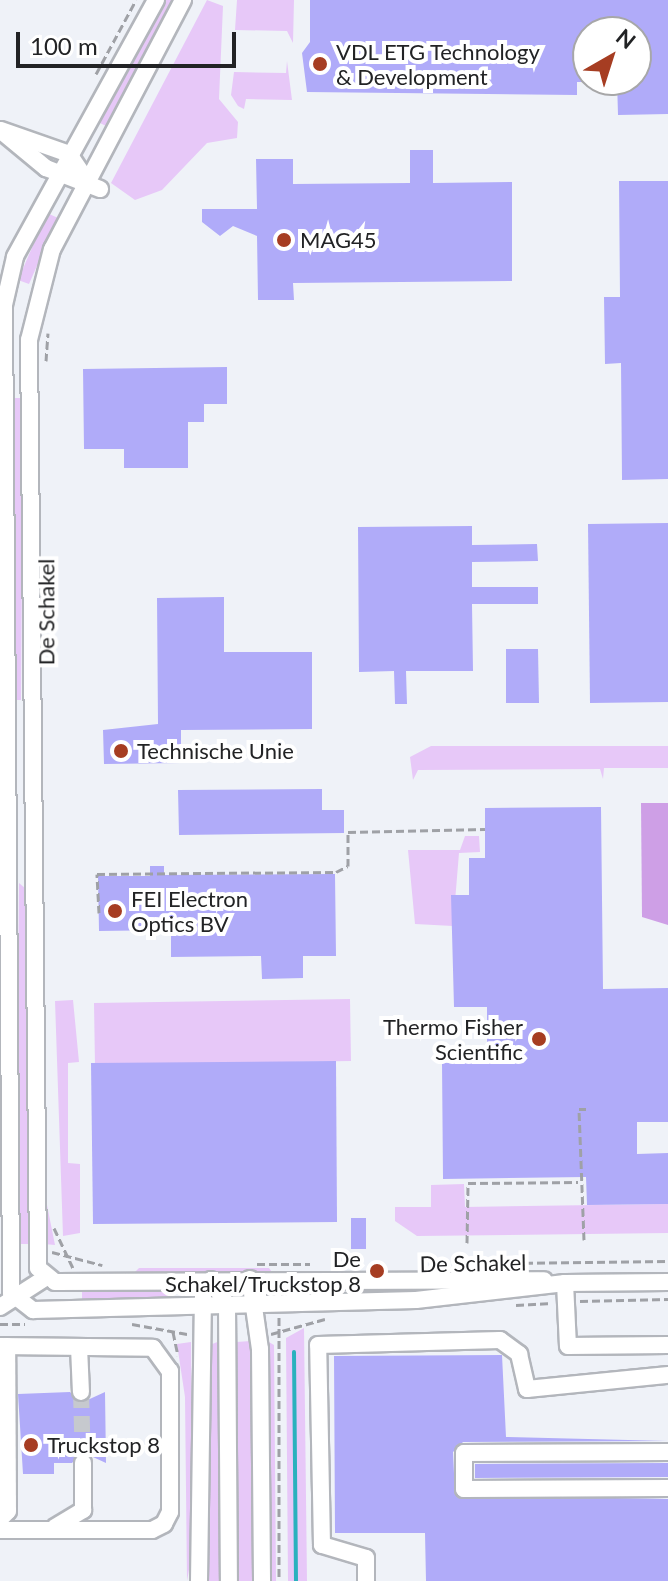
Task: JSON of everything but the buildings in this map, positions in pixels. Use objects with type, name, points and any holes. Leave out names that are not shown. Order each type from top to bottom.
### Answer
[{"type":"street","name":"De Schakel","points":[[156,0],[15,257],[1,340],[4,1282],[7,1304],[33,1310],[258,1306],[565,1283]]},
{"type":"street","name":"De Schakel","points":[[45,1278],[34,1252],[29,340],[52,249],[94,185],[183,0]]},
{"type":"street","points":[[0,131],[69,154],[94,185]]},
{"type":"street","points":[[0,131],[58,174],[94,185]]},
{"type":"street","points":[[1,340],[29,340]]},
{"type":"street","points":[[2,854],[34,855]]},
{"type":"street","name":"De Schakel","points":[[4,1282],[45,1278],[74,1282],[211,1280],[252,1272],[278,1271],[565,1283],[668,1282]]},
{"type":"street","points":[[252,1272],[259,1334],[262,1581]]},
{"type":"street","points":[[7,1304],[45,1278]]},
{"type":"street","points":[[211,1280],[227,1305],[229,1581]]},
{"type":"street","points":[[199,1581],[198,1306],[211,1280]]},
{"type":"street","points":[[565,1283],[568,1346],[668,1345]]},
{"type":"street","points":[[366,1581],[366,1558],[322,1545],[319,1530],[318,1345],[500,1340],[519,1354],[527,1389],[668,1375]]},
{"type":"street","points":[[0,1519],[8,1511],[4,1346],[153,1348],[163,1356],[170,1371],[170,1512],[152,1530],[0,1530]]},
{"type":"street","points":[[79,1347],[81,1392]]},
{"type":"street","points":[[668,1452],[464,1453],[464,1489],[668,1488]]},
{"type":"street","points":[[45,1530],[83,1510],[83,1463]]},
{"type":"path","points":[[45,376],[48,324]]},
{"type":"path","points":[[99,913],[97,874],[336,872],[348,866],[348,832],[485,829]]},
{"type":"path","points":[[584,1240],[578,1182],[579,1109],[586,1109]]},
{"type":"path","points":[[467,1243],[468,1183],[578,1182]]},
{"type":"path","points":[[52,1221],[74,1282]]},
{"type":"path","points":[[34,1252],[107,1265]]},
{"type":"path","name":"De Schakel","points":[[421,1264],[668,1261]]},
{"type":"path","points":[[252,1272],[332,1271]]},
{"type":"path","points":[[279,1305],[279,1581]]},
{"type":"path","points":[[259,1334],[279,1332],[299,1324]]},
{"type":"shaded area","points":[[161,0],[174,0],[108,127],[98,122]]},
{"type":"shaded area","points":[[207,0],[223,6],[219,99],[238,122],[237,138],[207,143],[162,190],[135,200],[111,183]]},
{"type":"shaded area","points":[[237,0],[294,0],[293,43],[287,31],[235,30]]},
{"type":"shaded area","points":[[287,61],[292,100],[246,99],[244,109],[238,106],[231,95],[234,72],[286,73]]},
{"type":"shaded area","points":[[47,213],[58,218],[29,284],[18,280]]},
{"type":"shaded area","points":[[10,398],[23,398],[21,700],[15,700]]},
{"type":"shaded area","points":[[431,746],[668,746],[668,768],[604,768],[603,779],[600,769],[418,770],[413,780],[410,757]]},
{"type":"shaded area","points":[[641,803],[668,803],[668,925],[642,917]]},
{"type":"shaded area","points":[[465,836],[479,836],[480,852],[459,853],[453,926],[415,924],[408,850],[460,850]]},
{"type":"shaded area","points":[[19,883],[26,889],[29,1244],[16,1244]]},
{"type":"shaded area","points":[[350,999],[351,1061],[95,1065],[94,1003]]},
{"type":"shaded area","points":[[73,1000],[79,1062],[68,1063],[68,1163],[80,1164],[80,1233],[63,1236],[55,1001]]},
{"type":"shaded area","points":[[42,1007],[47,1205],[55,1245],[44,1244]]},
{"type":"shaded area","points":[[464,1184],[465,1207],[668,1204],[668,1233],[417,1236],[395,1221],[395,1207],[431,1207],[431,1185]]},
{"type":"shaded area","points":[[139,1268],[269,1268],[274,1275],[134,1273]]},
{"type":"shaded area","points":[[170,1288],[171,1301],[82,1302],[82,1289]]},
{"type":"shaded area","points":[[304,1328],[307,1581],[288,1581],[286,1338]]},
{"type":"shaded area","points":[[220,1341],[222,1581],[209,1581],[207,1346]]},
{"type":"shaded area","points":[[251,1341],[254,1581],[237,1581],[236,1342]]},
{"type":"shaded area","points":[[267,1341],[274,1345],[276,1581],[269,1581]]},
{"type":"shaded area","points":[[191,1342],[193,1547],[187,1581],[185,1397],[177,1344]]},
{"type":"waterway","points":[[294,1352],[296,1581]]},
{"type":"tunnel","points":[[81,1392],[83,1463]]},
{"type":"place","name":"VDL ETG Technology & Development","points":[[320,64]]},
{"type":"place","name":"MAG45","points":[[284,240]]},
{"type":"place","name":"Technische Unie","points":[[121,751]]},
{"type":"place","name":"FEI Electron Optics BV","points":[[115,911]]},
{"type":"place","name":"Thermo Fisher Scientific","points":[[539,1039]]},
{"type":"place","name":"De Schakel/Truckstop 8","points":[[377,1271]]},
{"type":"place","name":"Truckstop 8","points":[[31,1445]]}]
